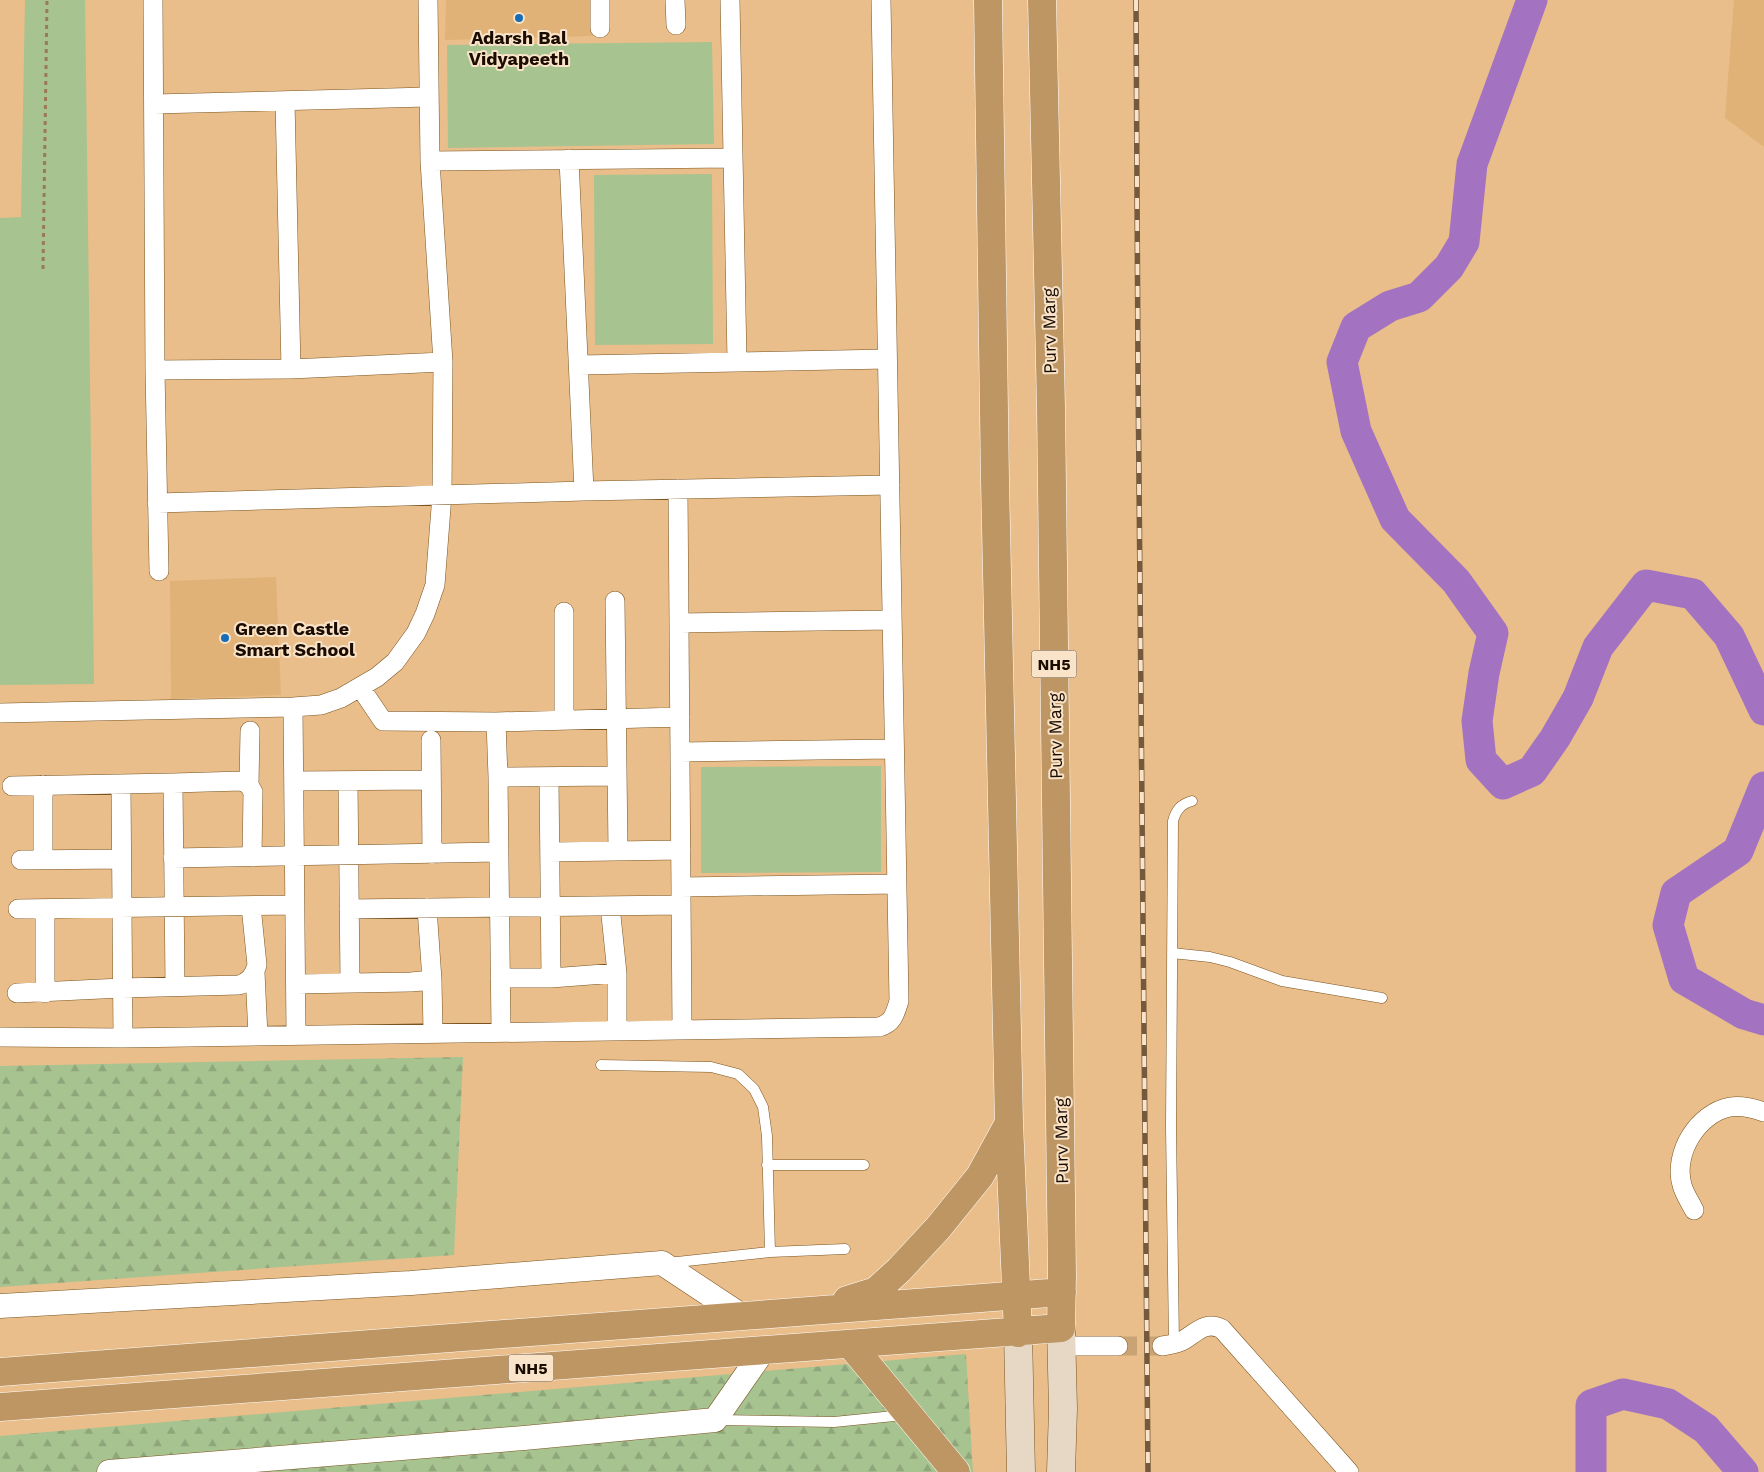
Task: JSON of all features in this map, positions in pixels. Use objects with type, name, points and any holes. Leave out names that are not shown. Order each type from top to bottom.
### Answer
[{"type":"highway","points":[[988,0],[995,480],[1010,1123],[1015,1296],[1018,1333]]},
{"type":"highway","name":"Purv Marg","points":[[1042,0],[1051,398],[1061,1337]]},
{"type":"highway","points":[[814,1311],[876,1291],[899,1270],[938,1228],[980,1176],[1010,1123]]},
{"type":"highway","name":"NH5","points":[[0,1372],[1062,1292]]},
{"type":"highway","name":"NH5","points":[[0,1407],[1018,1333],[1061,1337]]},
{"type":"highway","points":[[851,1345],[956,1472]]},
{"type":"main road","points":[[1018,1333],[1021,1472]]},
{"type":"main road","name":"Purv Marg","points":[[1061,1337],[1063,1409],[1061,1472]]},
{"type":"street","points":[[153,0],[155,370],[159,570]]},
{"type":"street","points":[[0,713],[294,708],[321,705],[341,698],[378,676],[395,662],[416,633],[435,585],[442,495],[443,362],[430,160],[428,0]]},
{"type":"street","points":[[600,0],[600,28]]},
{"type":"street","points":[[675,0],[676,25]]},
{"type":"street","points":[[730,0],[737,360]]},
{"type":"street","points":[[0,1037],[123,1038],[879,1027],[886,1025],[892,1020],[899,1001],[881,0]]},
{"type":"street","points":[[154,104],[428,97]]},
{"type":"street","points":[[286,100],[291,369]]},
{"type":"street","points":[[430,160],[733,158]]},
{"type":"street","points":[[569,159],[584,491]]},
{"type":"street","points":[[578,364],[887,359]]},
{"type":"street","points":[[155,370],[291,369],[443,362]]},
{"type":"street","points":[[157,503],[584,491],[890,485]]},
{"type":"street","points":[[678,489],[682,1030]]},
{"type":"street","points":[[615,601],[618,851]]},
{"type":"street","points":[[564,612],[564,720]]},
{"type":"street","points":[[679,623],[892,620]]},
{"type":"street","points":[[360,687],[383,722],[496,722],[680,717]]},
{"type":"street","points":[[294,708],[296,1035]]},
{"type":"street","points":[[496,722],[501,1031]]},
{"type":"street","points":[[249,785],[250,731]]},
{"type":"street","points":[[431,740],[432,854]]},
{"type":"street","points":[[680,752],[894,749]]},
{"type":"street","points":[[549,776],[551,978]]},
{"type":"street","points":[[498,777],[617,776]]},
{"type":"street","points":[[294,781],[431,780]]},
{"type":"street","points":[[12,786],[242,781],[249,785],[253,792],[252,857]]},
{"type":"street","points":[[348,781],[350,983]]},
{"type":"street","points":[[121,784],[123,1038]]},
{"type":"street","points":[[173,784],[175,987]]},
{"type":"street","points":[[43,785],[43,860]]},
{"type":"street","points":[[550,852],[681,850]]},
{"type":"street","points":[[173,858],[499,852]]},
{"type":"street","points":[[21,860],[121,859]]},
{"type":"street","points":[[349,909],[610,906],[681,896],[896,884]]},
{"type":"street","points":[[18,909],[295,905]]},
{"type":"street","points":[[251,906],[257,965],[255,972],[258,1036]]},
{"type":"street","points":[[610,906],[617,973],[617,1030]]},
{"type":"street","points":[[427,908],[432,980],[433,1032]]},
{"type":"street","points":[[44,909],[45,993]]},
{"type":"street","points":[[17,993],[239,985],[246,983],[255,972]]},
{"type":"street","points":[[500,978],[551,978],[617,973]]},
{"type":"street","points":[[296,984],[432,980]]},
{"type":"street","points":[[1694,1210],[1682,1185],[1681,1163],[1686,1144],[1698,1126],[1716,1110],[1728,1107],[1746,1107],[1764,1112]]},
{"type":"street","points":[[0,1306],[411,1284],[662,1263],[742,1316]]},
{"type":"street","points":[[1168,1345],[1184,1340],[1206,1326],[1217,1326],[1222,1329],[1349,1472]]},
{"type":"street","points":[[1061,1337],[1118,1346]]},
{"type":"street","points":[[109,1472],[524,1438],[715,1420],[763,1351]]},
{"type":"lane","points":[[1168,1345],[1173,821],[1180,807],[1184,803],[1192,801]]},
{"type":"lane","points":[[1172,954],[1217,958],[1282,982],[1382,998]]},
{"type":"lane","points":[[601,1065],[711,1067],[738,1074],[754,1089],[763,1107],[767,1136],[770,1252]]},
{"type":"lane","points":[[767,1165],[864,1165]]},
{"type":"lane","points":[[662,1263],[770,1252],[846,1249]]},
{"type":"lane","points":[[715,1420],[834,1422],[894,1416],[904,1410]]},
{"type":"path","points":[[43,269],[47,0]]},
{"type":"shaded area","name":"Adarsh Bal Vidyapeeth","points":[[446,0],[593,0],[593,36],[445,40]]},
{"type":"shaded area","points":[[1734,0],[1764,0],[1764,147],[1725,118]]},
{"type":"shaded area","name":"Green Castle Smart School","points":[[276,577],[281,695],[171,699],[170,581]]},
{"type":"green space","points":[[25,0],[85,0],[94,684],[0,685],[0,218],[21,217]]},
{"type":"green space","points":[[712,42],[714,144],[448,148],[447,45]]},
{"type":"green space","points":[[712,174],[713,344],[595,345],[594,175]]},
{"type":"green space","points":[[881,766],[881,872],[701,873],[701,767]]},
{"type":"green space","points":[[463,1057],[454,1255],[0,1287],[0,1066]]},
{"type":"green space","points":[[966,1354],[973,1472],[0,1472],[0,1436]]},
{"type":"waterway","points":[[1532,0],[1472,164],[1464,242],[1449,267],[1419,297],[1390,306],[1356,327],[1342,362],[1356,431],[1395,519],[1456,581],[1493,633],[1484,673],[1477,721],[1481,760],[1503,784],[1532,771],[1555,738],[1578,698],[1598,647],[1646,585],[1693,594],[1729,636],[1764,710]]},
{"type":"waterway","points":[[1764,787],[1738,851],[1676,893],[1668,925],[1684,979],[1744,1014],[1764,1020]]},
{"type":"waterway","points":[[1591,1472],[1591,1405],[1623,1394],[1668,1404],[1706,1429],[1743,1472]]},
{"type":"tunnel","points":[[1118,1346],[1162,1346]]},
{"type":"railway","points":[[1136,0],[1148,1472]]},
{"type":"place","name":"Adarsh Bal Vidyapeeth","points":[[519,18]]},
{"type":"place","name":"Green Castle Smart School","points":[[225,638]]}]
